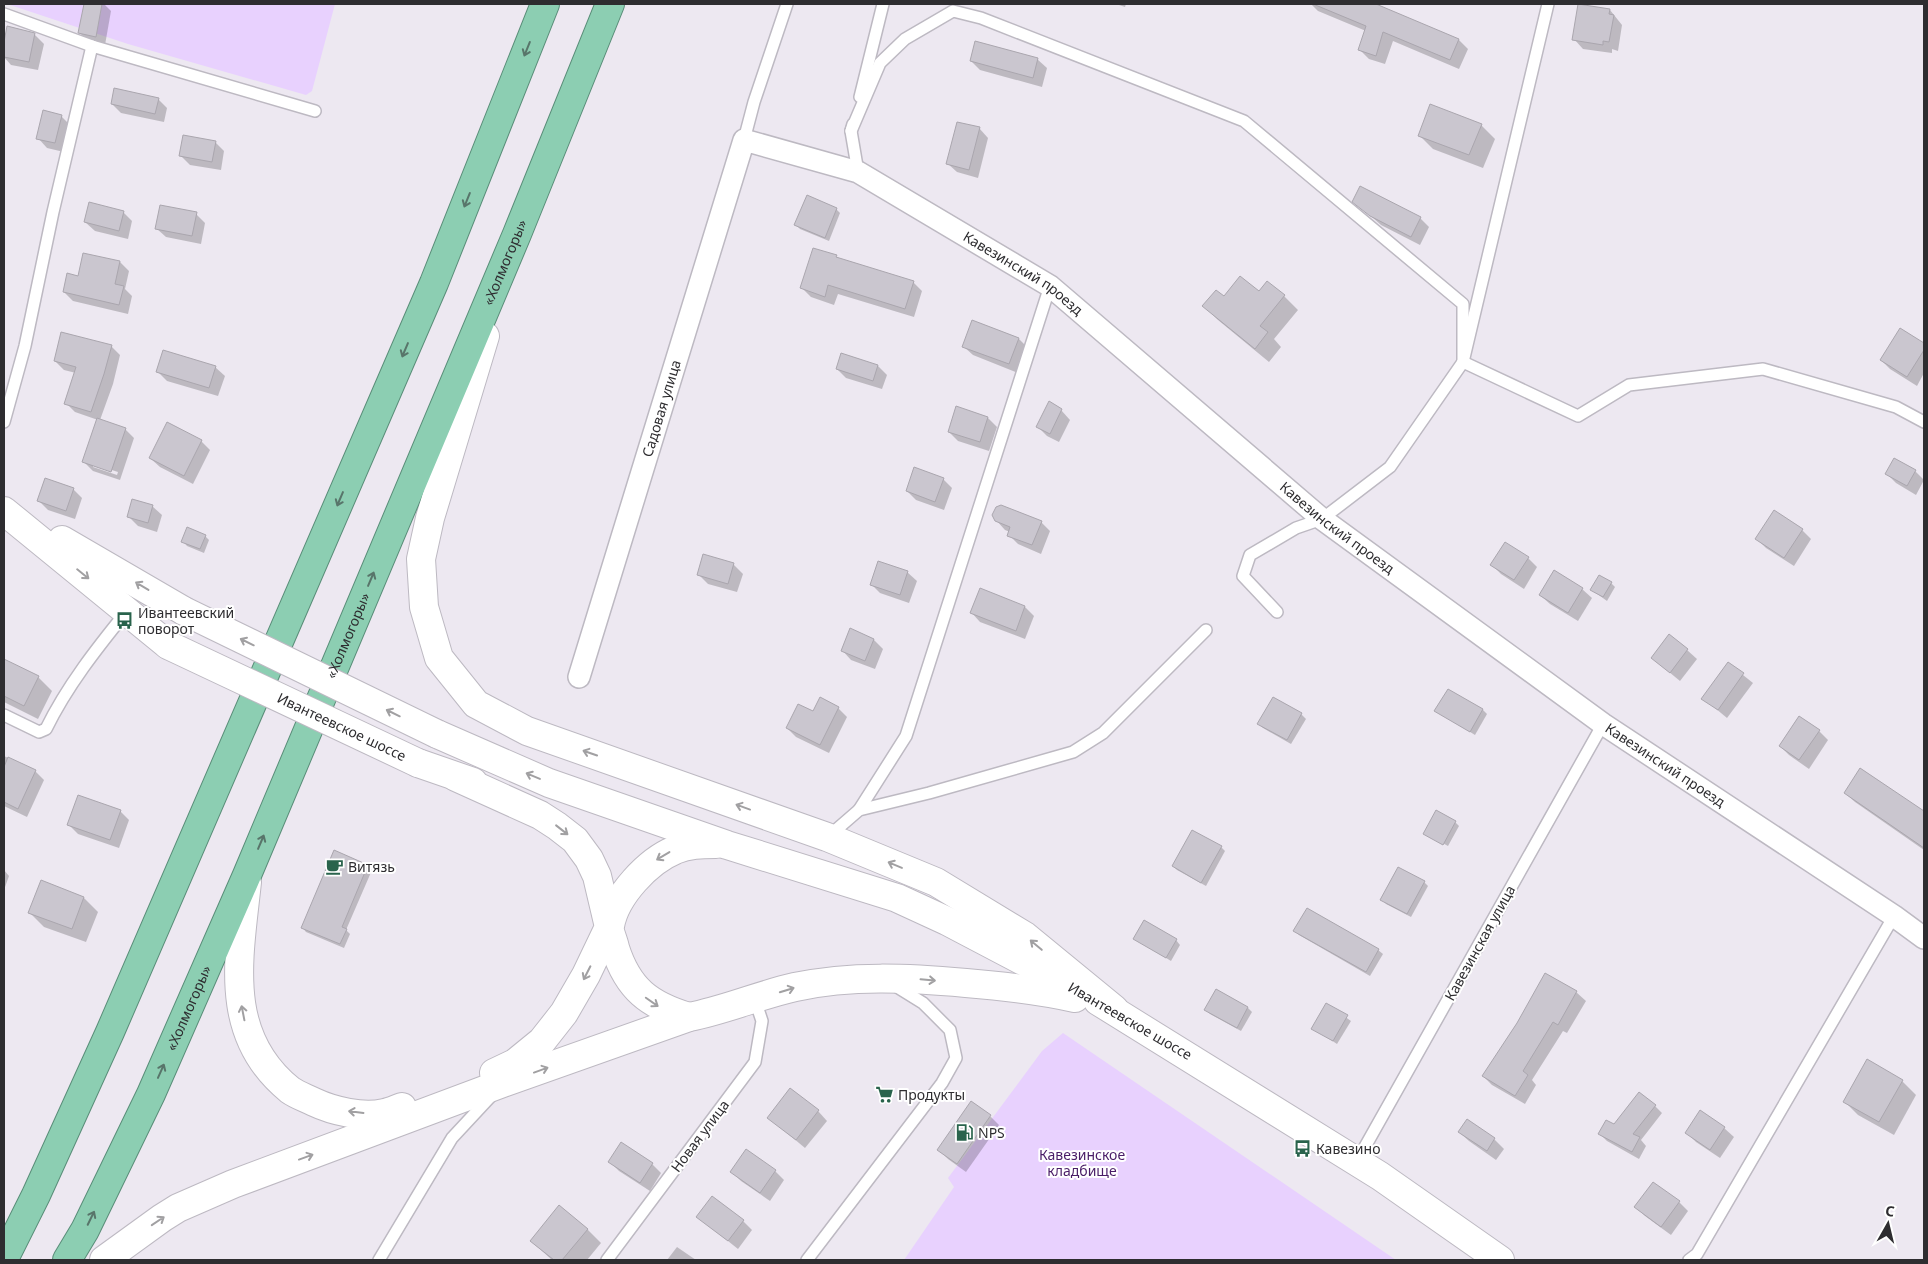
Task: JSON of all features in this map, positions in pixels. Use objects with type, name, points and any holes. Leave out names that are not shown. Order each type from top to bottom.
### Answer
[{"type":"highway","points":[[4,1259],[36,1195],[110,1032],[430,292],[545,4]]},
{"type":"highway","name":"«Холмогоры»","points":[[67,1260],[85,1230],[151,1094],[247,875],[517,234],[610,4]]},
{"type":"main road","points":[[517,234],[453,439],[430,518],[421,559],[424,607],[439,658],[476,704],[527,731],[827,837],[936,882],[1025,936],[1114,1010]]},
{"type":"main road","name":"Ивантеевское шоссе","points":[[4,506],[184,611],[437,734],[549,783],[727,845],[897,898],[947,921],[1114,1010],[1357,1161],[1500,1260]]},
{"type":"main road","name":"Ивантеевское шоссе","points":[[4,511],[168,644],[418,763],[456,777],[589,816],[727,845]]},
{"type":"main road","points":[[456,777],[540,816],[575,840],[589,859],[597,876],[609,927],[620,960],[636,986],[655,1005],[689,1017]]},
{"type":"main road","points":[[247,875],[238,975],[243,1018],[262,1062],[291,1091],[324,1106],[359,1114],[384,1113],[503,1069],[524,1058],[542,1041],[564,1013],[586,975],[619,902],[630,886],[655,861],[665,854],[688,846],[705,844],[727,845]]},
{"type":"main road","points":[[104,1260],[132,1238],[170,1213],[233,1184],[689,1017],[714,1013],[794,988],[817,983],[908,978],[1021,988],[1061,995],[1114,1010]]},
{"type":"street","name":"Кавезинский проезд","points":[[744,140],[858,172],[1050,286],[1322,520],[1603,724],[1894,916],[1924,938]]},
{"type":"street","name":"Садовая улица","points":[[579,677],[744,140]]},
{"type":"lane","points":[[744,140],[754,102],[787,4]]},
{"type":"lane","points":[[858,172],[851,131],[883,4]]},
{"type":"lane","points":[[1278,612],[1244,576],[1250,555],[1296,528],[1322,520],[1390,467],[1463,362],[1548,4]]},
{"type":"lane","points":[[851,131],[880,63],[905,39],[953,11],[981,18],[1244,121],[1463,304],[1463,362]]},
{"type":"lane","points":[[4,14],[92,46],[315,111]]},
{"type":"lane","points":[[4,422],[25,346],[53,212],[92,46]]},
{"type":"lane","points":[[827,837],[859,810],[906,736],[1050,286]]},
{"type":"lane","points":[[1463,362],[1578,416],[1629,385],[1763,369],[1896,407],[1924,422]]},
{"type":"lane","points":[[4,715],[34,730],[43,732],[75,680],[128,610]]},
{"type":"lane","points":[[859,810],[929,793],[1074,752],[1103,733],[1206,630]]},
{"type":"lane","name":"Кавезинская улица","points":[[1357,1161],[1603,724]]},
{"type":"lane","points":[[1689,1260],[1697,1254],[1894,916]]},
{"type":"lane","points":[[807,1260],[942,1083],[956,1058],[950,1030],[923,1004],[882,978]]},
{"type":"lane","name":"Новая улица","points":[[607,1260],[755,1062],[762,1021],[755,1000]]},
{"type":"lane","points":[[379,1260],[452,1138],[503,1084]]},
{"type":"green space","points":[[7,4],[335,4],[312,91],[306,95],[128,44]]},
{"type":"green space","name":"Кавезинское кладбище","points":[[1063,1033],[1396,1260],[904,1260],[954,1187],[948,1178],[1042,1051]]},
{"type":"building","points":[[84,4],[102,4],[96,37],[78,33]]},
{"type":"building","points":[[1313,4],[1376,4],[1459,39],[1450,60],[1383,32],[1376,56],[1358,50],[1366,26]]},
{"type":"building","points":[[1578,4],[1610,9],[1609,14],[1614,15],[1609,42],[1603,41],[1603,45],[1572,40]]},
{"type":"building","points":[[7,26],[35,33],[29,62],[4,57]]},
{"type":"building","points":[[975,41],[1038,58],[1033,78],[970,61]]},
{"type":"building","points":[[114,88],[159,98],[155,114],[111,104]]},
{"type":"building","points":[[1430,104],[1482,124],[1469,155],[1418,136]]},
{"type":"building","points":[[43,110],[62,115],[55,143],[36,139]]},
{"type":"building","points":[[957,122],[980,127],[969,170],[946,164]]},
{"type":"building","points":[[183,135],[216,141],[212,162],[179,156]]},
{"type":"building","points":[[1360,186],[1421,217],[1411,237],[1370,216],[1352,202]]},
{"type":"building","points":[[807,195],[837,208],[825,238],[794,225]]},
{"type":"building","points":[[89,202],[124,211],[119,231],[84,222]]},
{"type":"building","points":[[160,205],[197,212],[192,236],[155,229]]},
{"type":"building","points":[[813,248],[914,281],[905,309],[828,285],[825,297],[800,288]]},
{"type":"building","points":[[83,253],[120,261],[115,284],[124,286],[119,305],[63,292],[67,273],[78,276]]},
{"type":"building","points":[[1240,276],[1259,291],[1267,281],[1285,295],[1260,326],[1268,332],[1255,349],[1202,306],[1216,290],[1224,296]]},
{"type":"building","points":[[972,320],[1019,338],[1009,364],[962,347]]},
{"type":"building","points":[[1900,328],[1924,343],[1924,350],[1907,377],[1880,360]]},
{"type":"building","points":[[61,332],[112,345],[91,412],[64,404],[76,367],[54,361]]},
{"type":"building","points":[[163,350],[216,366],[209,388],[156,372]]},
{"type":"building","points":[[841,353],[878,365],[873,381],[836,369]]},
{"type":"building","points":[[1049,401],[1062,409],[1050,434],[1036,427]]},
{"type":"building","points":[[956,406],[988,417],[980,442],[948,432]]},
{"type":"building","points":[[97,418],[126,428],[111,472],[82,462]]},
{"type":"building","points":[[167,422],[202,440],[184,476],[149,458]]},
{"type":"building","points":[[1894,458],[1916,470],[1907,486],[1885,474]]},
{"type":"building","points":[[914,467],[944,478],[935,502],[906,491]]},
{"type":"building","points":[[45,478],[74,488],[66,511],[37,501]]},
{"type":"building","points":[[132,499],[153,505],[148,523],[127,517]]},
{"type":"building","points":[[1001,505],[1042,521],[1032,545],[1007,536],[1010,527],[995,521],[992,515],[996,507]]},
{"type":"building","points":[[1774,510],[1803,529],[1784,558],[1755,539]]},
{"type":"building","points":[[187,527],[206,535],[200,549],[181,542]]},
{"type":"building","points":[[1505,542],[1529,557],[1514,580],[1490,565]]},
{"type":"building","points":[[703,554],[734,563],[728,584],[697,575]]},
{"type":"building","points":[[878,561],[908,571],[900,595],[870,585]]},
{"type":"building","points":[[1554,570],[1583,588],[1568,613],[1539,595]]},
{"type":"building","points":[[1599,575],[1612,582],[1603,597],[1590,590]]},
{"type":"building","points":[[980,588],[1025,606],[1016,631],[970,613]]},
{"type":"building","points":[[850,628],[874,639],[865,661],[841,651]]},
{"type":"building","points":[[1669,634],[1688,649],[1670,673],[1651,658]]},
{"type":"building","points":[[4,659],[39,676],[24,706],[4,696]]},
{"type":"building","points":[[1728,662],[1744,673],[1718,710],[1701,699]]},
{"type":"building","points":[[1448,689],[1483,709],[1470,732],[1434,711]]},
{"type":"building","points":[[820,697],[839,707],[820,745],[786,728],[798,704],[813,711]]},
{"type":"building","points":[[1273,697],[1302,713],[1287,740],[1257,724]]},
{"type":"building","points":[[1799,716],[1820,730],[1799,760],[1779,746]]},
{"type":"building","points":[[8,757],[36,770],[18,809],[4,802],[4,767]]},
{"type":"building","points":[[1860,768],[1924,811],[1924,848],[1844,793]]},
{"type":"building","points":[[78,795],[121,810],[110,840],[67,825]]},
{"type":"building","points":[[1436,810],[1456,821],[1443,845],[1423,834]]},
{"type":"building","points":[[1192,830],[1222,846],[1201,883],[1172,866]]},
{"type":"building","points":[[334,850],[368,865],[342,927],[347,929],[340,944],[301,928]]},
{"type":"building","points":[[1398,867],[1425,881],[1407,914],[1380,900]]},
{"type":"building","points":[[41,880],[84,897],[72,929],[28,913]]},
{"type":"building","points":[[1307,908],[1379,949],[1366,972],[1293,931]]},
{"type":"building","points":[[1144,920],[1177,939],[1166,958],[1133,939]]},
{"type":"building","points":[[1545,973],[1577,991],[1558,1025],[1553,1022],[1523,1071],[1528,1075],[1515,1096],[1482,1076],[1517,1023]]},
{"type":"building","points":[[1216,989],[1248,1007],[1237,1028],[1204,1010]]},
{"type":"building","points":[[1326,1003],[1348,1015],[1333,1041],[1311,1029]]},
{"type":"building","points":[[1867,1059],[1903,1080],[1879,1122],[1843,1102]]},
{"type":"building","points":[[790,1088],[819,1110],[796,1140],[767,1118]]},
{"type":"building","points":[[1639,1092],[1656,1105],[1633,1134],[1640,1137],[1632,1152],[1598,1134],[1606,1120],[1614,1124]]},
{"type":"building","name":"NPS","points":[[971,1101],[991,1115],[957,1164],[937,1150]]},
{"type":"building","points":[[1700,1110],[1725,1127],[1710,1150],[1685,1133]]},
{"type":"building","points":[[1467,1119],[1495,1138],[1487,1151],[1458,1132]]},
{"type":"building","points":[[621,1142],[653,1163],[640,1183],[608,1162]]},
{"type":"building","points":[[746,1149],[776,1170],[760,1193],[730,1172]]},
{"type":"building","points":[[1653,1182],[1680,1201],[1661,1227],[1634,1207]]},
{"type":"building","points":[[712,1196],[744,1220],[728,1241],[696,1217]]},
{"type":"building","points":[[559,1205],[588,1229],[562,1260],[554,1260],[530,1241]]},
{"type":"place","name":"Ивантеевский поворот","points":[[124,621]]},
{"type":"place","name":"Витязь","points":[[334,867]]},
{"type":"place","name":"Продукты","points":[[884,1095]]},
{"type":"place","name":"NPS","points":[[964,1133]]},
{"type":"place","name":"Кавезино","points":[[1302,1149]]}]
